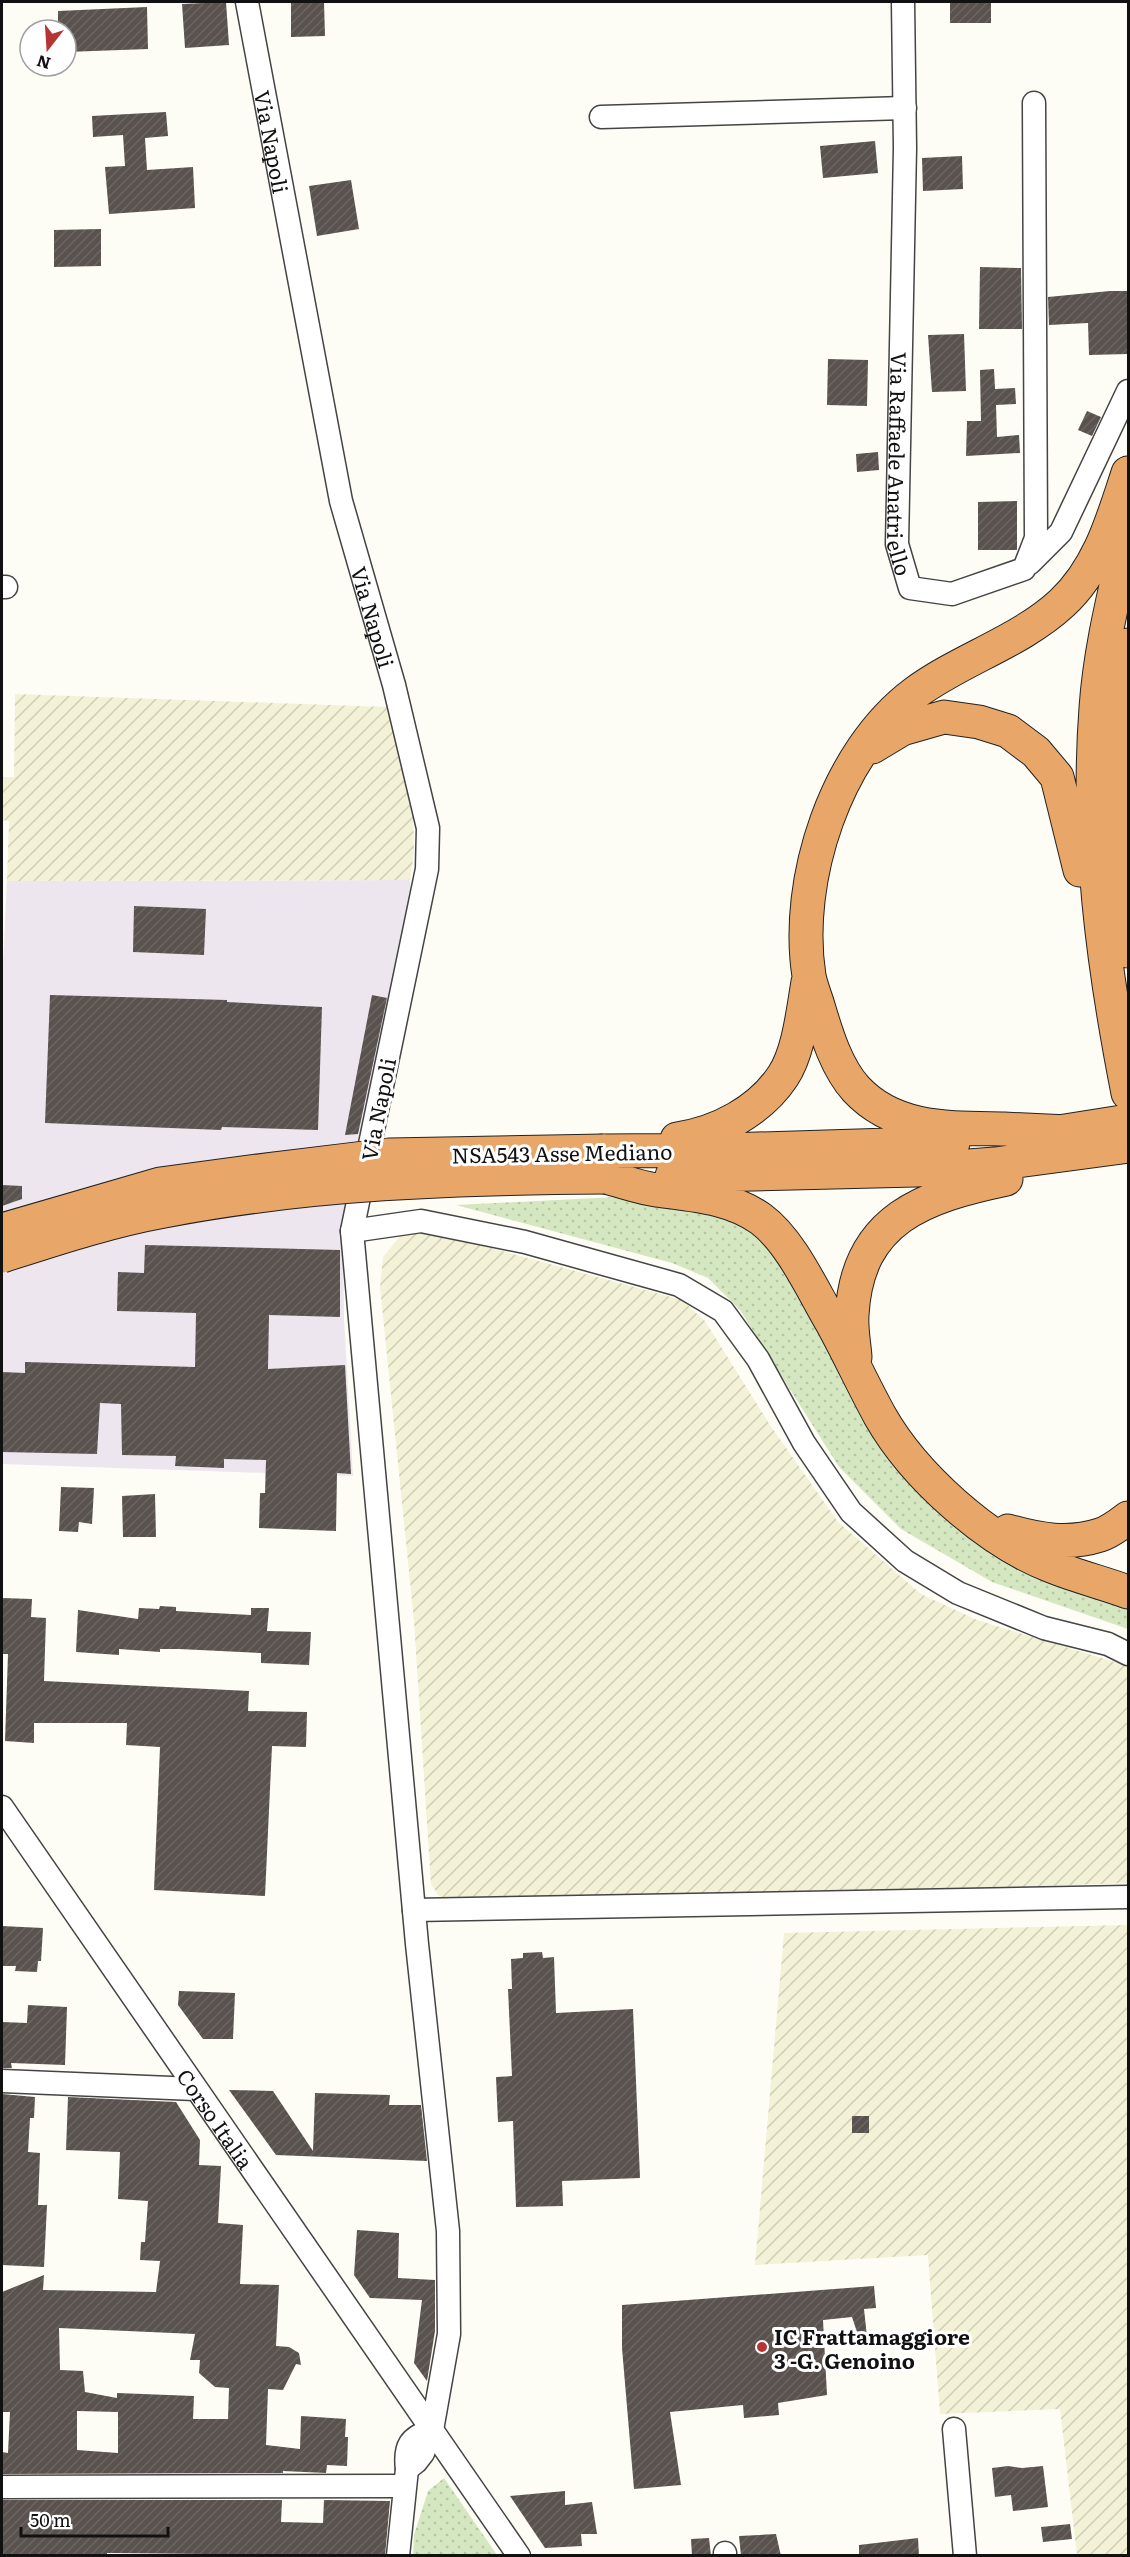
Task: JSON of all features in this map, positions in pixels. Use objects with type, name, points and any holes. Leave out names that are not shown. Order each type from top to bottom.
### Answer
[{"type":"highway","points":[[604,1164],[727,1124],[758,1105],[783,1076],[797,1038],[809,977],[807,938],[810,890],[831,806],[848,772],[886,718],[916,692],[1032,626],[1062,603],[1090,570],[1111,526],[1128,473]]},
{"type":"highway","points":[[1116,955],[1093,853],[1092,773],[1096,706],[1105,635],[1128,533]]},
{"type":"highway","points":[[1128,645],[1117,774],[1116,955],[1128,1093]]},
{"type":"highway","points":[[860,755],[902,729],[944,717],[979,722],[1008,731],[1036,752],[1057,777],[1075,845],[1085,900],[1116,955]]},
{"type":"highway","points":[[1118,859],[1128,806]]},
{"type":"highway","points":[[809,977],[838,1061],[856,1089],[882,1110],[916,1124],[951,1129],[1068,1132]]},
{"type":"highway","name":"NSA543 Asse Mediano","points":[[2,1256],[62,1236],[163,1211],[274,1194],[399,1182],[487,1178],[604,1164],[915,1145],[1068,1132],[1117,1136]]},
{"type":"highway","points":[[855,1364],[852,1315],[858,1277],[875,1239],[910,1209],[949,1194],[1046,1170],[1117,1136]]},
{"type":"highway","name":"NSA543 Asse Mediano","points":[[2,1230],[160,1184],[390,1155],[604,1164],[916,1170],[995,1164],[1117,1136]]},
{"type":"highway","points":[[604,1164],[655,1190],[701,1194],[731,1203],[761,1219],[781,1240],[801,1270],[855,1364],[881,1417],[915,1464],[948,1499],[1018,1550],[1051,1566],[1128,1592]]},
{"type":"highway","points":[[983,1525],[1032,1538],[1065,1542],[1102,1535],[1128,1518]]},
{"type":"street","name":"Via Napoli","points":[[247,2],[341,501],[394,685],[428,828],[427,869],[352,1231],[414,1910],[448,2231],[448,2334],[432,2430]]},
{"type":"street","name":"Via Raffaele Anatriello","points":[[903,2],[905,108],[897,544],[909,588],[952,594],[1024,569]]},
{"type":"street","points":[[1024,569],[1036,538],[1034,103]]},
{"type":"street","points":[[601,117],[905,108]]},
{"type":"street","points":[[1024,569],[1061,532],[1128,391]]},
{"type":"street","points":[[352,1231],[421,1221],[525,1242],[679,1285],[723,1311],[758,1359],[804,1443],[851,1512],[905,1561],[958,1593],[1044,1628],[1108,1644],[1128,1654]]},
{"type":"street","name":"Corso Italia","points":[[2,1807],[519,2556]]},
{"type":"street","points":[[414,1910],[1128,1897]]},
{"type":"street","points":[[2,2081],[195,2089]]},
{"type":"street","points":[[954,2429],[965,2556]]},
{"type":"street","points":[[398,2556],[406,2478],[405,2456],[410,2442],[417,2435],[432,2430]]},
{"type":"street","points":[[2,2487],[406,2478]]},
{"type":"shaded area","points":[[15,694],[387,707],[413,814],[414,851],[410,880],[7,881],[9,821],[2,820],[2,777],[14,777]]},
{"type":"shaded area","points":[[410,880],[410,908],[343,1228],[344,1318],[353,1476],[2,1464],[2,986],[7,881]]},
{"type":"shaded area","points":[[418,1231],[443,1235],[682,1300],[705,1321],[770,1425],[838,1522],[921,1594],[977,1620],[1128,1666],[1128,1883],[787,1895],[449,1899],[439,1896],[431,1884],[414,1621],[380,1287],[383,1257],[401,1235]]},
{"type":"shaded area","points":[[1128,1925],[1128,2555],[1077,2555],[1060,2409],[940,2414],[928,2255],[755,2265],[784,1933]]},
{"type":"green space","points":[[655,1195],[754,1223],[794,1263],[890,1452],[1128,1602],[1128,1629],[992,1582],[901,1529],[839,1467],[740,1310],[708,1278],[672,1263],[456,1205]]},
{"type":"green space","points":[[444,2478],[497,2555],[413,2555],[414,2535],[428,2491]]},
{"type":"building","points":[[226,2],[229,45],[185,48],[182,4]]},
{"type":"building","points":[[291,2],[324,2],[325,36],[291,37]]},
{"type":"building","points":[[950,2],[991,2],[991,23],[950,23]]},
{"type":"building","points":[[147,7],[148,49],[78,52],[78,18],[58,18],[58,11]]},
{"type":"building","points":[[166,112],[168,136],[145,138],[147,170],[193,167],[195,208],[109,214],[105,167],[125,166],[123,135],[93,137],[92,116]]},
{"type":"building","points":[[875,141],[878,173],[823,178],[820,146]]},
{"type":"building","points":[[962,156],[963,189],[923,191],[922,158]]},
{"type":"building","points":[[351,180],[359,229],[317,236],[309,186]]},
{"type":"building","points":[[101,229],[101,266],[54,267],[54,230]]},
{"type":"building","points":[[980,267],[1021,268],[1022,329],[979,329]]},
{"type":"building","points":[[1128,291],[1128,354],[1089,355],[1088,323],[1049,325],[1048,297]]},
{"type":"building","points":[[964,334],[966,391],[932,392],[928,335]]},
{"type":"building","points":[[828,359],[868,360],[867,406],[827,405]]},
{"type":"building","points":[[994,369],[995,389],[1015,388],[1016,404],[996,405],[997,437],[1019,435],[1020,453],[966,456],[967,421],[981,421],[980,370]]},
{"type":"building","points":[[1087,411],[1101,417],[1092,436],[1078,430]]},
{"type":"building","points":[[878,452],[879,470],[857,472],[856,454]]},
{"type":"building","points":[[1017,501],[1017,550],[978,550],[978,502]]},
{"type":"building","points":[[134,906],[206,909],[204,955],[133,952]]},
{"type":"building","points":[[50,995],[227,1000],[227,1002],[322,1007],[318,1130],[222,1127],[221,1130],[45,1123]]},
{"type":"building","points":[[372,995],[387,998],[358,1134],[345,1135]]},
{"type":"building","points":[[2,1185],[22,1186],[22,1199],[2,1206]]},
{"type":"building","points":[[145,1245],[340,1250],[340,1317],[269,1315],[268,1369],[345,1365],[351,1474],[337,1473],[336,1531],[259,1528],[260,1493],[265,1493],[266,1460],[224,1459],[224,1468],[175,1466],[176,1456],[122,1455],[121,1404],[100,1403],[97,1454],[2,1452],[2,1372],[25,1373],[25,1362],[195,1367],[196,1313],[117,1311],[118,1272],[144,1273]]},
{"type":"building","points":[[61,1487],[94,1488],[92,1524],[79,1522],[78,1532],[59,1531]]},
{"type":"building","points":[[155,1494],[156,1537],[123,1537],[122,1496]]},
{"type":"building","points":[[2,1598],[32,1599],[31,1617],[46,1618],[44,1681],[249,1691],[248,1711],[307,1712],[306,1747],[272,1746],[265,1896],[154,1890],[160,1747],[126,1745],[127,1723],[34,1723],[34,1743],[5,1741],[8,1654],[2,1654]]},
{"type":"building","points":[[160,1606],[176,1607],[176,1611],[251,1615],[251,1608],[269,1608],[267,1631],[311,1632],[309,1665],[261,1663],[261,1653],[179,1649],[160,1649],[160,1652],[119,1649],[119,1655],[76,1652],[78,1610],[138,1619],[139,1608],[159,1609]]},
{"type":"building","points":[[2,1926],[43,1928],[41,1961],[38,1961],[37,1972],[15,1971],[16,1966],[2,1966]]},
{"type":"building","points":[[542,1952],[543,1958],[554,1957],[556,2013],[633,2009],[640,2178],[562,2181],[563,2206],[516,2207],[513,2121],[498,2122],[496,2077],[512,2076],[508,1989],[512,1989],[511,1959],[523,1958],[523,1953]]},
{"type":"building","points":[[179,1991],[235,1993],[233,2039],[203,2039],[178,2005]]},
{"type":"building","points":[[28,2005],[67,2007],[65,2065],[11,2063],[12,2068],[2,2068],[2,2022],[27,2023]]},
{"type":"building","points":[[229,2090],[273,2091],[313,2151],[315,2093],[390,2095],[389,2105],[421,2105],[427,2161],[276,2155]]},
{"type":"building","points":[[2,2094],[35,2097],[34,2118],[30,2118],[28,2152],[40,2153],[38,2205],[47,2205],[44,2267],[2,2265]]},
{"type":"building","points":[[68,2097],[176,2102],[200,2140],[199,2165],[221,2166],[218,2223],[243,2225],[240,2284],[279,2285],[276,2346],[289,2347],[299,2353],[301,2365],[296,2364],[283,2390],[268,2389],[266,2445],[300,2449],[301,2416],[346,2419],[347,2466],[327,2465],[326,2473],[283,2471],[283,2473],[2,2474],[2,2452],[8,2453],[10,2412],[2,2412],[2,2292],[44,2275],[43,2290],[156,2292],[160,2261],[140,2260],[141,2242],[145,2242],[148,2201],[118,2199],[120,2152],[66,2150]],"holes":[[[59,2328],[195,2334],[190,2360],[200,2360],[199,2373],[215,2387],[229,2388],[228,2419],[193,2419],[194,2396],[117,2393],[117,2398],[85,2392],[83,2371],[60,2370]],[[77,2411],[118,2412],[118,2453],[77,2450]]]},
{"type":"building","points":[[852,2116],[869,2116],[869,2133],[852,2133]]},
{"type":"building","points":[[357,2230],[399,2233],[398,2278],[435,2280],[435,2331],[427,2381],[414,2363],[422,2300],[370,2298],[354,2275]]},
{"type":"building","points":[[874,2286],[876,2308],[864,2309],[868,2346],[862,2347],[852,2317],[823,2320],[827,2395],[778,2403],[779,2415],[744,2418],[743,2405],[670,2412],[681,2485],[634,2489],[622,2348],[622,2305]]},
{"type":"building","points":[[1008,2466],[1022,2468],[1043,2466],[1048,2507],[1013,2511],[1011,2495],[995,2497],[992,2468]]},
{"type":"building","points":[[565,2491],[565,2505],[592,2502],[597,2534],[581,2534],[582,2546],[545,2548],[510,2496]]},
{"type":"building","points":[[2,2500],[282,2500],[281,2522],[323,2523],[324,2500],[390,2501],[385,2556],[107,2553],[107,2556],[2,2556]]},
{"type":"building","points":[[1070,2524],[1072,2539],[1043,2542],[1041,2527]]},
{"type":"building","points":[[776,2534],[781,2556],[741,2556],[739,2536]]},
{"type":"building","points":[[709,2538],[711,2556],[692,2556],[691,2539]]},
{"type":"building","points":[[918,2538],[919,2556],[859,2556],[859,2545]]},
{"type":"place","name":"IC Frattamaggiore 3 -G. Genoino","points":[[762,2347]]}]
